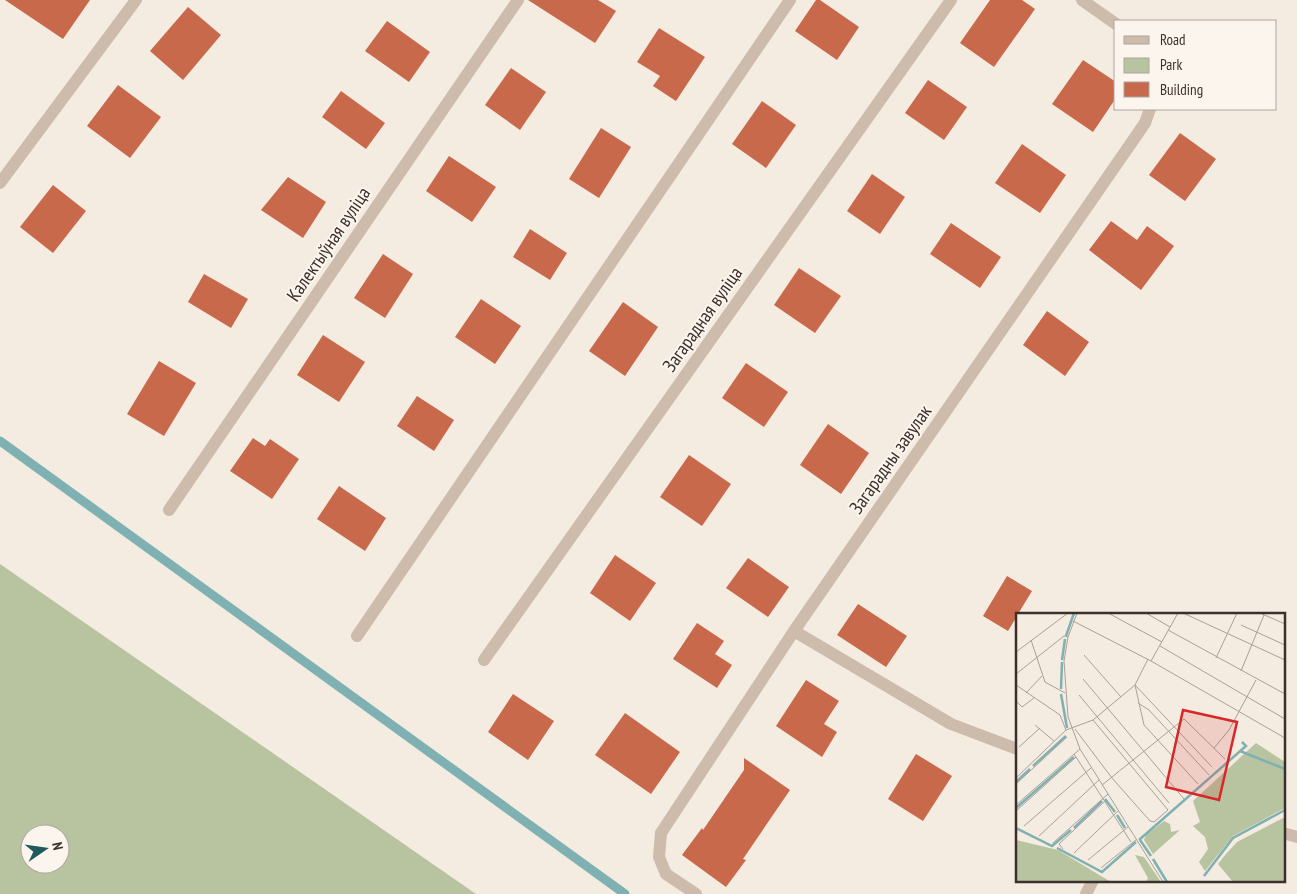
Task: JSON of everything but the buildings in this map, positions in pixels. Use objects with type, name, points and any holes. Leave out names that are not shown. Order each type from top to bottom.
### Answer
[{"type":"street","points":[[0,182],[136,0]]},
{"type":"street","name":"Калектыўная вуліца","points":[[169,510],[518,0]]},
{"type":"street","points":[[358,636],[790,0]]},
{"type":"street","name":"Загарадная вуліца","points":[[484,660],[951,0]]},
{"type":"street","points":[[1082,0],[1114,23]]},
{"type":"street","name":"Загарадны завулак","points":[[696,894],[666,874],[659,857],[661,833],[794,631],[1145,123],[1150,110]]},
{"type":"street","points":[[794,631],[951,724],[1016,749]]},
{"type":"street","points":[[1284,833],[1297,837]]},
{"type":"street","points":[[1086,894],[1092,882]]},
{"type":"green space","points":[[0,564],[476,894],[0,894]]},
{"type":"waterway","points":[[0,441],[625,894]]}]
